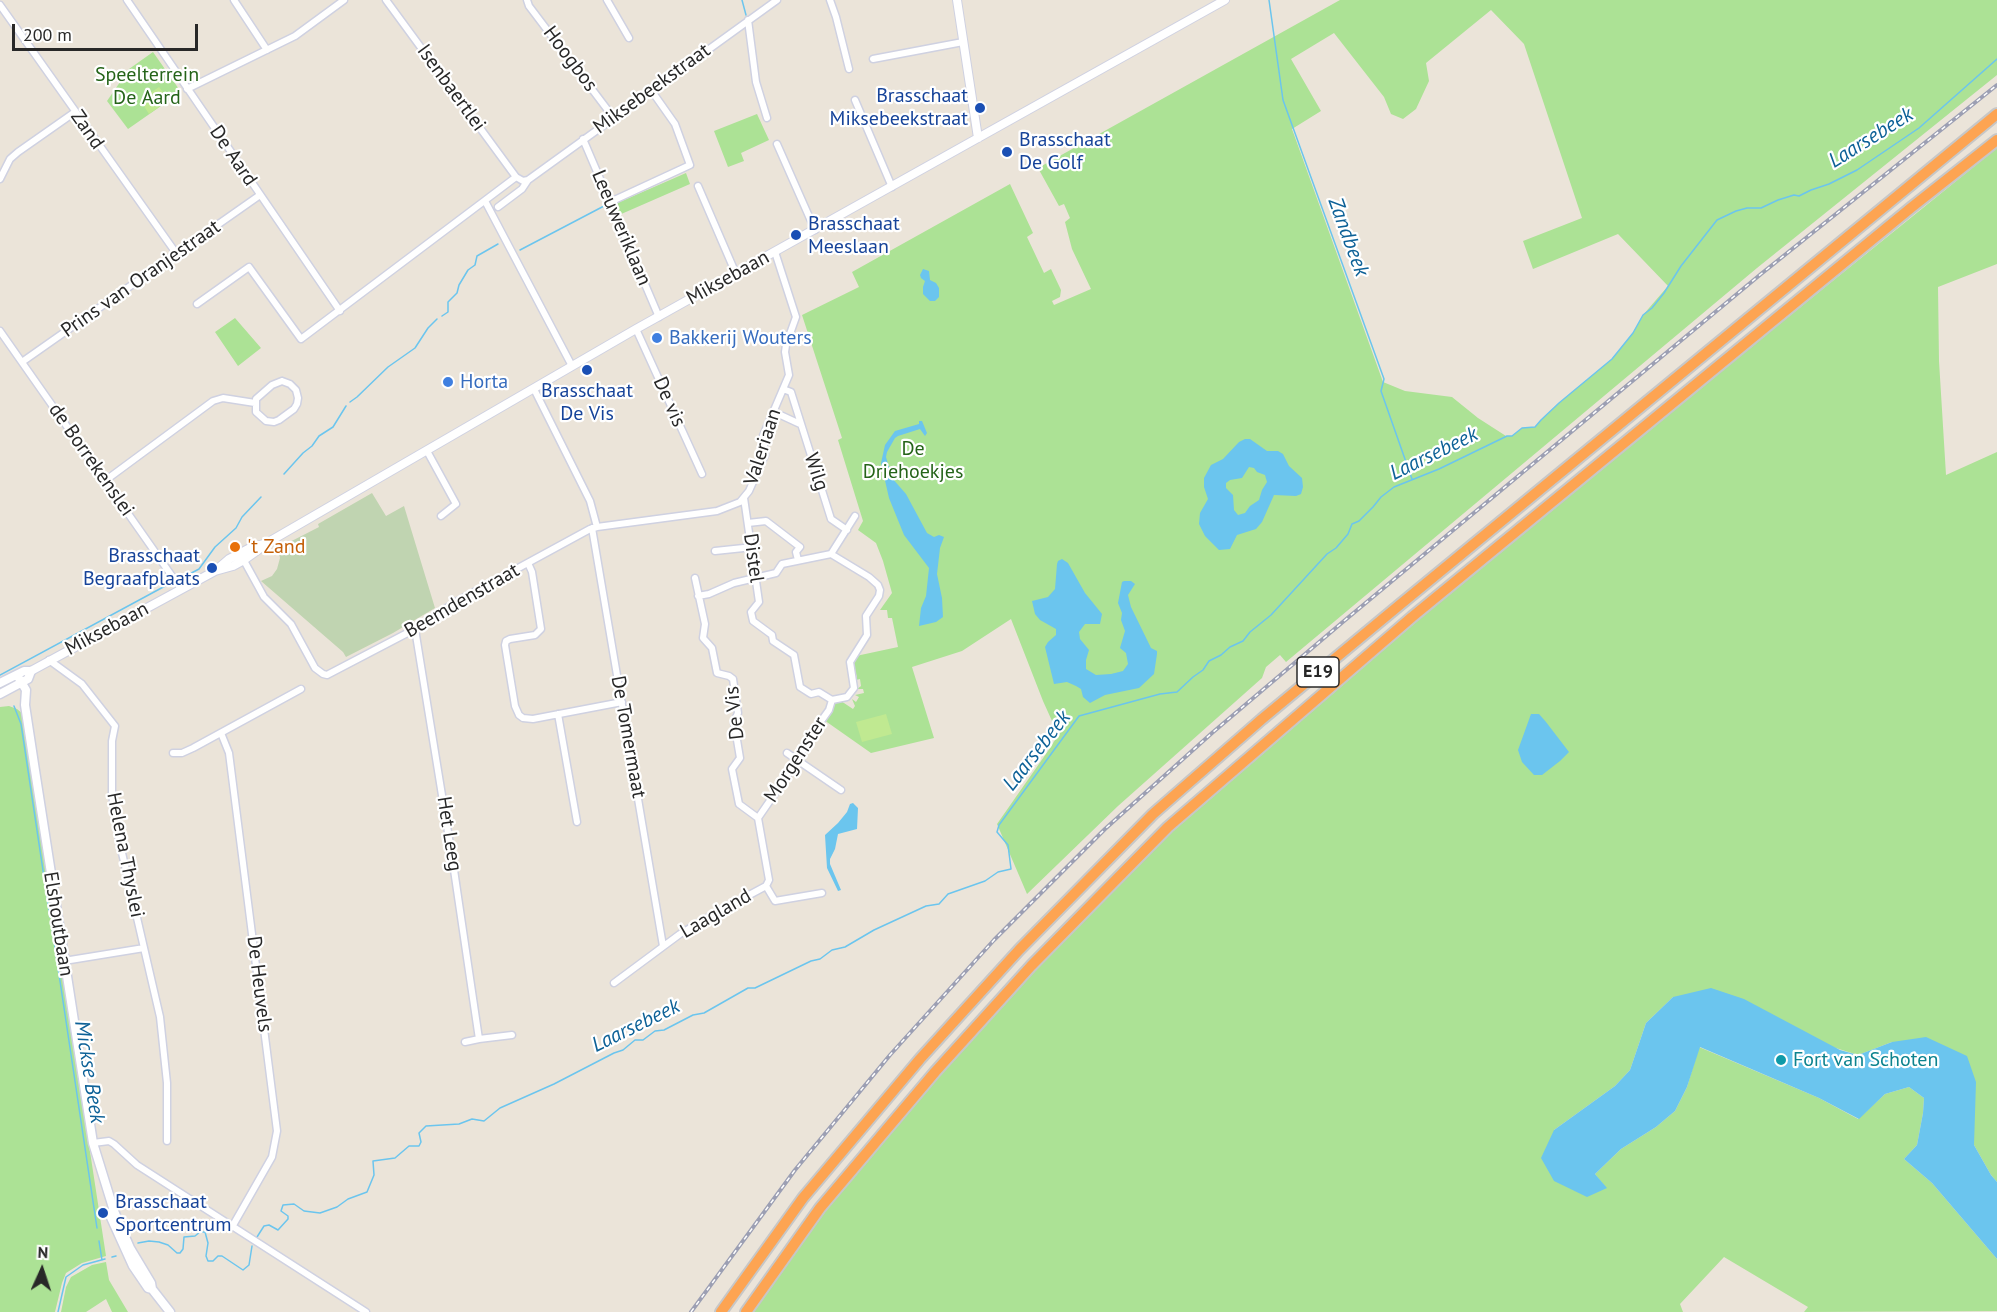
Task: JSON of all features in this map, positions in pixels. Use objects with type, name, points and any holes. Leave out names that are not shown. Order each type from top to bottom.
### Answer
[{"type":"highway","name":"E19","points":[[721,1312],[803,1198],[920,1059],[1019,950],[1153,814],[1428,580],[1997,114]]},
{"type":"highway","name":"E19","points":[[746,1312],[820,1208],[935,1072],[1031,966],[1168,827],[1448,588],[1912,207],[1997,140]]},
{"type":"main road","name":"Miksebaan","points":[[0,694],[31,671]]},
{"type":"main road","name":"Miksebaan","points":[[0,683],[16,680]]},
{"type":"main road","name":"Elshoutbaan","points":[[16,680],[25,705],[96,1172],[116,1231],[133,1266],[148,1288],[152,1289],[170,1312]]},
{"type":"street","name":"De Aard","points":[[127,0],[340,311]]},
{"type":"street","points":[[234,0],[267,50]]},
{"type":"street","points":[[187,89],[295,36],[344,0]]},
{"type":"street","name":"Isenbaertlei","points":[[386,0],[516,177]]},
{"type":"street","name":"Hoogbos","points":[[527,0],[529,6],[614,117]]},
{"type":"street","points":[[606,0],[629,38]]},
{"type":"street","name":"Miksebeekstraat","points":[[498,207],[522,189],[528,180],[583,139],[777,0]]},
{"type":"street","points":[[830,0],[849,69]]},
{"type":"street","points":[[957,0],[978,138]]},
{"type":"street","name":"Miksebaan","points":[[31,671],[215,571],[229,559],[242,557],[252,547],[265,544],[636,329],[1225,0]]},
{"type":"street","name":"Zand","points":[[0,5],[176,253]]},
{"type":"street","points":[[748,20],[756,82],[767,118]]},
{"type":"street","points":[[873,59],[963,42]]},
{"type":"street","points":[[610,202],[690,165],[675,124],[651,90]]},
{"type":"street","points":[[855,100],[892,187]]},
{"type":"street","points":[[0,179],[3,166],[18,152],[75,112]]},
{"type":"street","name":"Leeuweriklaan","points":[[583,139],[659,317]]},
{"type":"street","points":[[777,144],[814,230]]},
{"type":"street","points":[[197,304],[249,267],[302,339],[516,177],[523,181],[528,180]]},
{"type":"street","points":[[698,186],[736,274]]},
{"type":"street","name":"Prins van Oranjestraat","points":[[22,362],[260,195]]},
{"type":"street","points":[[484,201],[572,366]]},
{"type":"street","name":"Valeriaan","points":[[595,527],[730,507],[744,498],[749,491],[765,455],[763,436],[789,375],[785,352],[796,317],[776,252]]},
{"type":"street","name":"De vis","points":[[636,329],[702,474]]},
{"type":"street","name":"de Borrekenslei","points":[[0,331],[181,590]]},
{"type":"street","points":[[279,382],[293,386],[298,395],[294,409],[273,422],[261,418],[256,412],[255,404],[259,395],[279,382]]},
{"type":"street","points":[[534,388],[590,501],[595,527]]},
{"type":"street","name":"Wilg","points":[[783,389],[791,392],[831,519],[847,530]]},
{"type":"street","points":[[106,480],[213,401],[224,398],[255,404]]},
{"type":"street","points":[[774,412],[801,424]]},
{"type":"street","points":[[427,450],[456,504],[441,516]]},
{"type":"street","name":"Distel","points":[[744,498],[753,547],[759,602],[751,612],[753,621],[772,635],[773,641],[794,655],[800,687],[811,694],[819,692],[832,700],[847,698],[854,688],[850,663],[867,635],[866,616],[879,596],[880,590],[869,577],[831,554]]},
{"type":"street","points":[[698,596],[709,594],[734,583],[776,573],[782,564],[831,554],[855,516]]},
{"type":"street","points":[[748,523],[766,521],[800,547],[796,552],[798,561]]},
{"type":"street","name":"Beemdenstraat","points":[[242,557],[264,597],[291,624],[315,668],[327,675],[415,629],[454,603],[595,527]]},
{"type":"street","name":"De Tomermaat","points":[[595,527],[663,946]]},
{"type":"street","points":[[716,551],[753,547]]},
{"type":"street","points":[[528,563],[532,572],[541,629],[535,635],[510,639],[504,645],[515,706],[519,715],[527,719],[622,702]]},
{"type":"street","name":"De Vis","points":[[695,578],[705,624],[703,638],[712,648],[717,673],[733,679],[738,713],[734,722],[740,758],[732,769],[739,804],[758,818]]},
{"type":"street","name":"Het Leeg","points":[[415,629],[479,1039]]},
{"type":"street","name":"Helena Thyslei","points":[[49,660],[82,684],[115,726],[112,741],[112,795],[119,840],[160,1017],[167,1083],[167,1141]]},
{"type":"street","points":[[173,753],[183,753],[193,748],[301,688]]},
{"type":"street","name":"Morgenster","points":[[758,818],[798,760],[806,742],[829,710],[832,700]]},
{"type":"street","points":[[558,714],[577,822]]},
{"type":"street","name":"De Heuvels","points":[[221,733],[229,753],[277,1131],[272,1157],[232,1227]]},
{"type":"street","points":[[787,753],[841,790]]},
{"type":"street","points":[[758,818],[769,880],[766,886]]},
{"type":"street","name":"Laagland","points":[[614,983],[663,946],[714,914],[766,886],[775,901],[822,893]]},
{"type":"street","points":[[64,961],[144,948]]},
{"type":"street","points":[[465,1042],[512,1035]]},
{"type":"street","points":[[93,1143],[104,1141],[114,1144],[137,1164],[366,1312]]},
{"type":"green space","name":"De Driehoekjes","points":[[1340,0],[1997,0],[1997,75],[1757,268],[1286,662],[1280,655],[1266,667],[1262,678],[1118,806],[1027,894],[997,824],[1048,751],[1057,732],[1011,619],[962,651],[912,667],[934,738],[871,753],[824,720],[835,701],[841,701],[853,709],[855,706],[852,699],[856,702],[859,697],[855,695],[864,693],[863,689],[857,689],[861,686],[860,679],[855,678],[857,677],[852,662],[856,656],[898,647],[892,618],[888,618],[887,610],[880,610],[892,593],[883,561],[876,543],[858,530],[863,521],[838,440],[842,438],[802,315],[859,287],[852,272],[1010,184],[1033,233],[1027,237],[1044,273],[1051,269],[1061,290],[1060,297],[1052,301],[1054,305],[1091,289],[1072,249],[1065,222],[1070,218],[1064,204],[1059,206],[1038,168]],"holes":[[[1491,10],[1524,44],[1582,218],[1523,241],[1533,269],[1618,234],[1668,286],[1643,315],[1633,333],[1612,359],[1559,403],[1535,427],[1522,428],[1512,436],[1506,436],[1478,418],[1452,397],[1405,391],[1383,382],[1292,129],[1321,111],[1291,59],[1334,33],[1384,97],[1391,114],[1403,119],[1416,109],[1429,81],[1426,63]]]},
{"type":"green space","name":"Speelterrein De Aard","points":[[153,52],[181,92],[128,129],[107,101],[129,69]]},
{"type":"green space","points":[[159,87],[169,100],[149,114],[140,100]]},
{"type":"green space","points":[[757,114],[769,140],[741,153],[744,161],[728,167],[714,131]]},
{"type":"green space","points":[[1997,148],[1997,264],[1938,287],[1939,361],[1946,475],[1997,452],[1997,1182],[1974,1145],[1974,1121],[1892,1042],[1858,1055],[1673,997],[1646,1023],[1630,1070],[1615,1086],[1554,1130],[1606,1188],[1595,1174],[1621,1149],[1656,1127],[1675,1111],[1687,1087],[1699,1047],[1819,1098],[1858,1119],[1885,1094],[1909,1087],[1924,1098],[1923,1113],[1917,1145],[1904,1159],[1932,1183],[1997,1259],[1997,1311],[1804,1312],[1808,1307],[1724,1257],[1680,1304],[1683,1312],[753,1312],[825,1212],[939,1076],[1035,970],[1172,832],[1416,622],[1604,466]]},
{"type":"green space","points":[[686,173],[690,184],[619,215],[615,204]]},
{"type":"green space","points":[[235,318],[261,348],[238,366],[215,332]]},
{"type":"green space","points":[[372,493],[386,516],[404,506],[435,608],[346,657],[261,581],[272,576],[277,569],[280,558],[278,548],[319,527],[318,524]]},
{"type":"green space","points":[[9,706],[23,714],[106,1256],[82,1263],[66,1273],[55,1312],[0,1312],[0,707]]},
{"type":"green space","points":[[886,714],[892,734],[862,742],[856,722]]},
{"type":"green space","points":[[106,1262],[109,1280],[128,1312],[112,1312],[106,1299],[86,1312],[61,1312],[66,1287],[71,1277],[92,1265]]},
{"type":"water","points":[[923,269],[929,271],[930,280],[939,288],[939,297],[935,301],[930,301],[923,294],[925,281],[920,275]]},
{"type":"water","points":[[919,421],[922,421],[927,433],[925,436],[920,429],[898,436],[886,457],[892,478],[906,494],[927,533],[934,537],[939,535],[944,537],[940,548],[937,574],[943,617],[936,622],[919,626],[921,608],[926,596],[929,568],[904,535],[889,498],[881,463],[885,445],[895,431],[919,424]]},
{"type":"water","points":[[1250,439],[1267,451],[1278,451],[1283,454],[1289,466],[1302,478],[1303,487],[1301,494],[1296,496],[1274,495],[1262,522],[1256,529],[1237,535],[1230,549],[1219,550],[1205,536],[1199,524],[1200,513],[1208,499],[1204,478],[1211,465],[1223,459],[1239,442]],"holes":[[[1249,467],[1265,475],[1267,482],[1259,500],[1245,513],[1238,515],[1234,510],[1233,495],[1226,488],[1226,483],[1242,478]]]},
{"type":"water","points":[[1062,559],[1068,563],[1085,593],[1102,614],[1100,624],[1085,624],[1079,632],[1080,639],[1089,650],[1086,669],[1096,675],[1123,671],[1128,664],[1126,653],[1120,648],[1125,631],[1118,603],[1122,582],[1131,581],[1135,584],[1128,595],[1131,607],[1151,648],[1157,651],[1154,674],[1139,688],[1105,695],[1090,703],[1083,697],[1081,689],[1076,686],[1067,682],[1054,684],[1045,647],[1056,635],[1056,629],[1040,620],[1035,614],[1032,601],[1048,597],[1055,589],[1057,564]]},
{"type":"water","points":[[1531,714],[1539,714],[1569,752],[1542,775],[1534,775],[1522,762],[1518,750]]},
{"type":"water","points":[[853,803],[858,808],[857,829],[838,834],[830,859],[841,890],[838,891],[827,868],[825,835],[838,823]]},
{"type":"water","points":[[1711,988],[1744,999],[1840,1050],[1858,1055],[1892,1042],[1926,1037],[1967,1056],[1976,1082],[1974,1145],[1997,1182],[1997,1259],[1932,1183],[1904,1159],[1917,1145],[1923,1113],[1924,1098],[1909,1087],[1885,1094],[1859,1119],[1819,1098],[1700,1047],[1687,1087],[1675,1111],[1656,1127],[1621,1149],[1595,1174],[1607,1188],[1587,1197],[1554,1181],[1541,1158],[1554,1130],[1615,1086],[1630,1070],[1646,1023],[1673,997]]},
{"type":"waterway","name":"Mickse Beek","points":[[742,0],[746,15]]},
{"type":"waterway","name":"Zandbeek","points":[[1269,0],[1283,100],[1384,379],[1381,391],[1412,479]]},
{"type":"waterway","name":"Laarsebeek","points":[[257,1237],[264,1226],[269,1225],[278,1230],[288,1219],[288,1216],[281,1211],[283,1205],[294,1204],[304,1211],[320,1213],[367,1192],[374,1175],[373,1161],[395,1158],[409,1146],[419,1146],[421,1142],[419,1133],[426,1126],[459,1124],[472,1119],[484,1121],[500,1108],[623,1050],[635,1040],[643,1040],[655,1031],[664,1030],[693,1015],[704,1013],[748,988],[755,988],[811,961],[820,959],[832,950],[845,947],[874,930],[926,906],[939,904],[948,894],[985,881],[998,872],[1011,869],[1008,845],[997,832],[999,825],[1079,716],[1160,694],[1177,692],[1203,670],[1209,661],[1243,641],[1250,632],[1271,615],[1327,554],[1336,548],[1348,534],[1352,524],[1359,521],[1381,497],[1394,487],[1439,469],[1507,436],[1512,436],[1522,428],[1535,427],[1559,403],[1612,359],[1717,220],[1736,211],[1761,208],[1778,200],[1794,195],[1799,196],[1857,170],[1919,128],[1997,59]]},
{"type":"waterway","name":"Mickse Beek","points":[[520,250],[604,206]]},
{"type":"waterway","name":"Mickse Beek","points":[[442,316],[448,312],[448,302],[457,293],[468,270],[475,265],[477,256],[498,244]]},
{"type":"waterway","name":"Mickse Beek","points":[[350,402],[388,367],[415,348],[437,319]]},
{"type":"waterway","name":"Mickse Beek","points":[[284,474],[319,436],[333,427],[346,406]]},
{"type":"waterway","name":"Mickse Beek","points":[[182,578],[199,569],[215,547],[236,528],[242,517],[261,497]]},
{"type":"waterway","name":"Mickse Beek","points":[[0,675],[167,585]]},
{"type":"waterway","name":"Mickse Beek","points":[[14,706],[21,724],[50,917]]},
{"type":"waterway","name":"Mickse Beek","points":[[51,921],[97,1228]]},
{"type":"waterway","name":"Laarsebeek","points":[[138,1243],[159,1242],[180,1253],[183,1249],[184,1237],[205,1232],[208,1243],[206,1256],[208,1261],[222,1256],[243,1270],[249,1265],[252,1246]]},
{"type":"waterway","name":"Mickse Beek","points":[[99,1241],[102,1260]]},
{"type":"waterway","name":"Laarsebeek","points":[[112,1257],[116,1256]]},
{"type":"waterway","name":"Laarsebeek","points":[[58,1312],[66,1277],[83,1265],[105,1259]]},
{"type":"railway","points":[[691,1312],[795,1170],[890,1055],[994,940],[1105,829],[1212,733],[1344,621],[1761,274],[1997,85]]},
{"type":"place","name":"Brasschaat Miksebeekstraat","points":[[980,108]]},
{"type":"place","name":"Brasschaat De Golf","points":[[1007,152]]},
{"type":"place","name":"Brasschaat Meeslaan","points":[[796,235]]},
{"type":"place","name":"Bakkerij Wouters","points":[[657,338]]},
{"type":"place","name":"Brasschaat De Vis","points":[[587,370]]},
{"type":"place","name":"Horta","points":[[448,382]]},
{"type":"place","name":"'t Zand","points":[[235,547]]},
{"type":"place","name":"Brasschaat Begraafplaats","points":[[212,568]]},
{"type":"place","name":"Fort van Schoten","points":[[1781,1060]]},
{"type":"place","name":"Brasschaat Sportcentrum","points":[[103,1213]]}]
